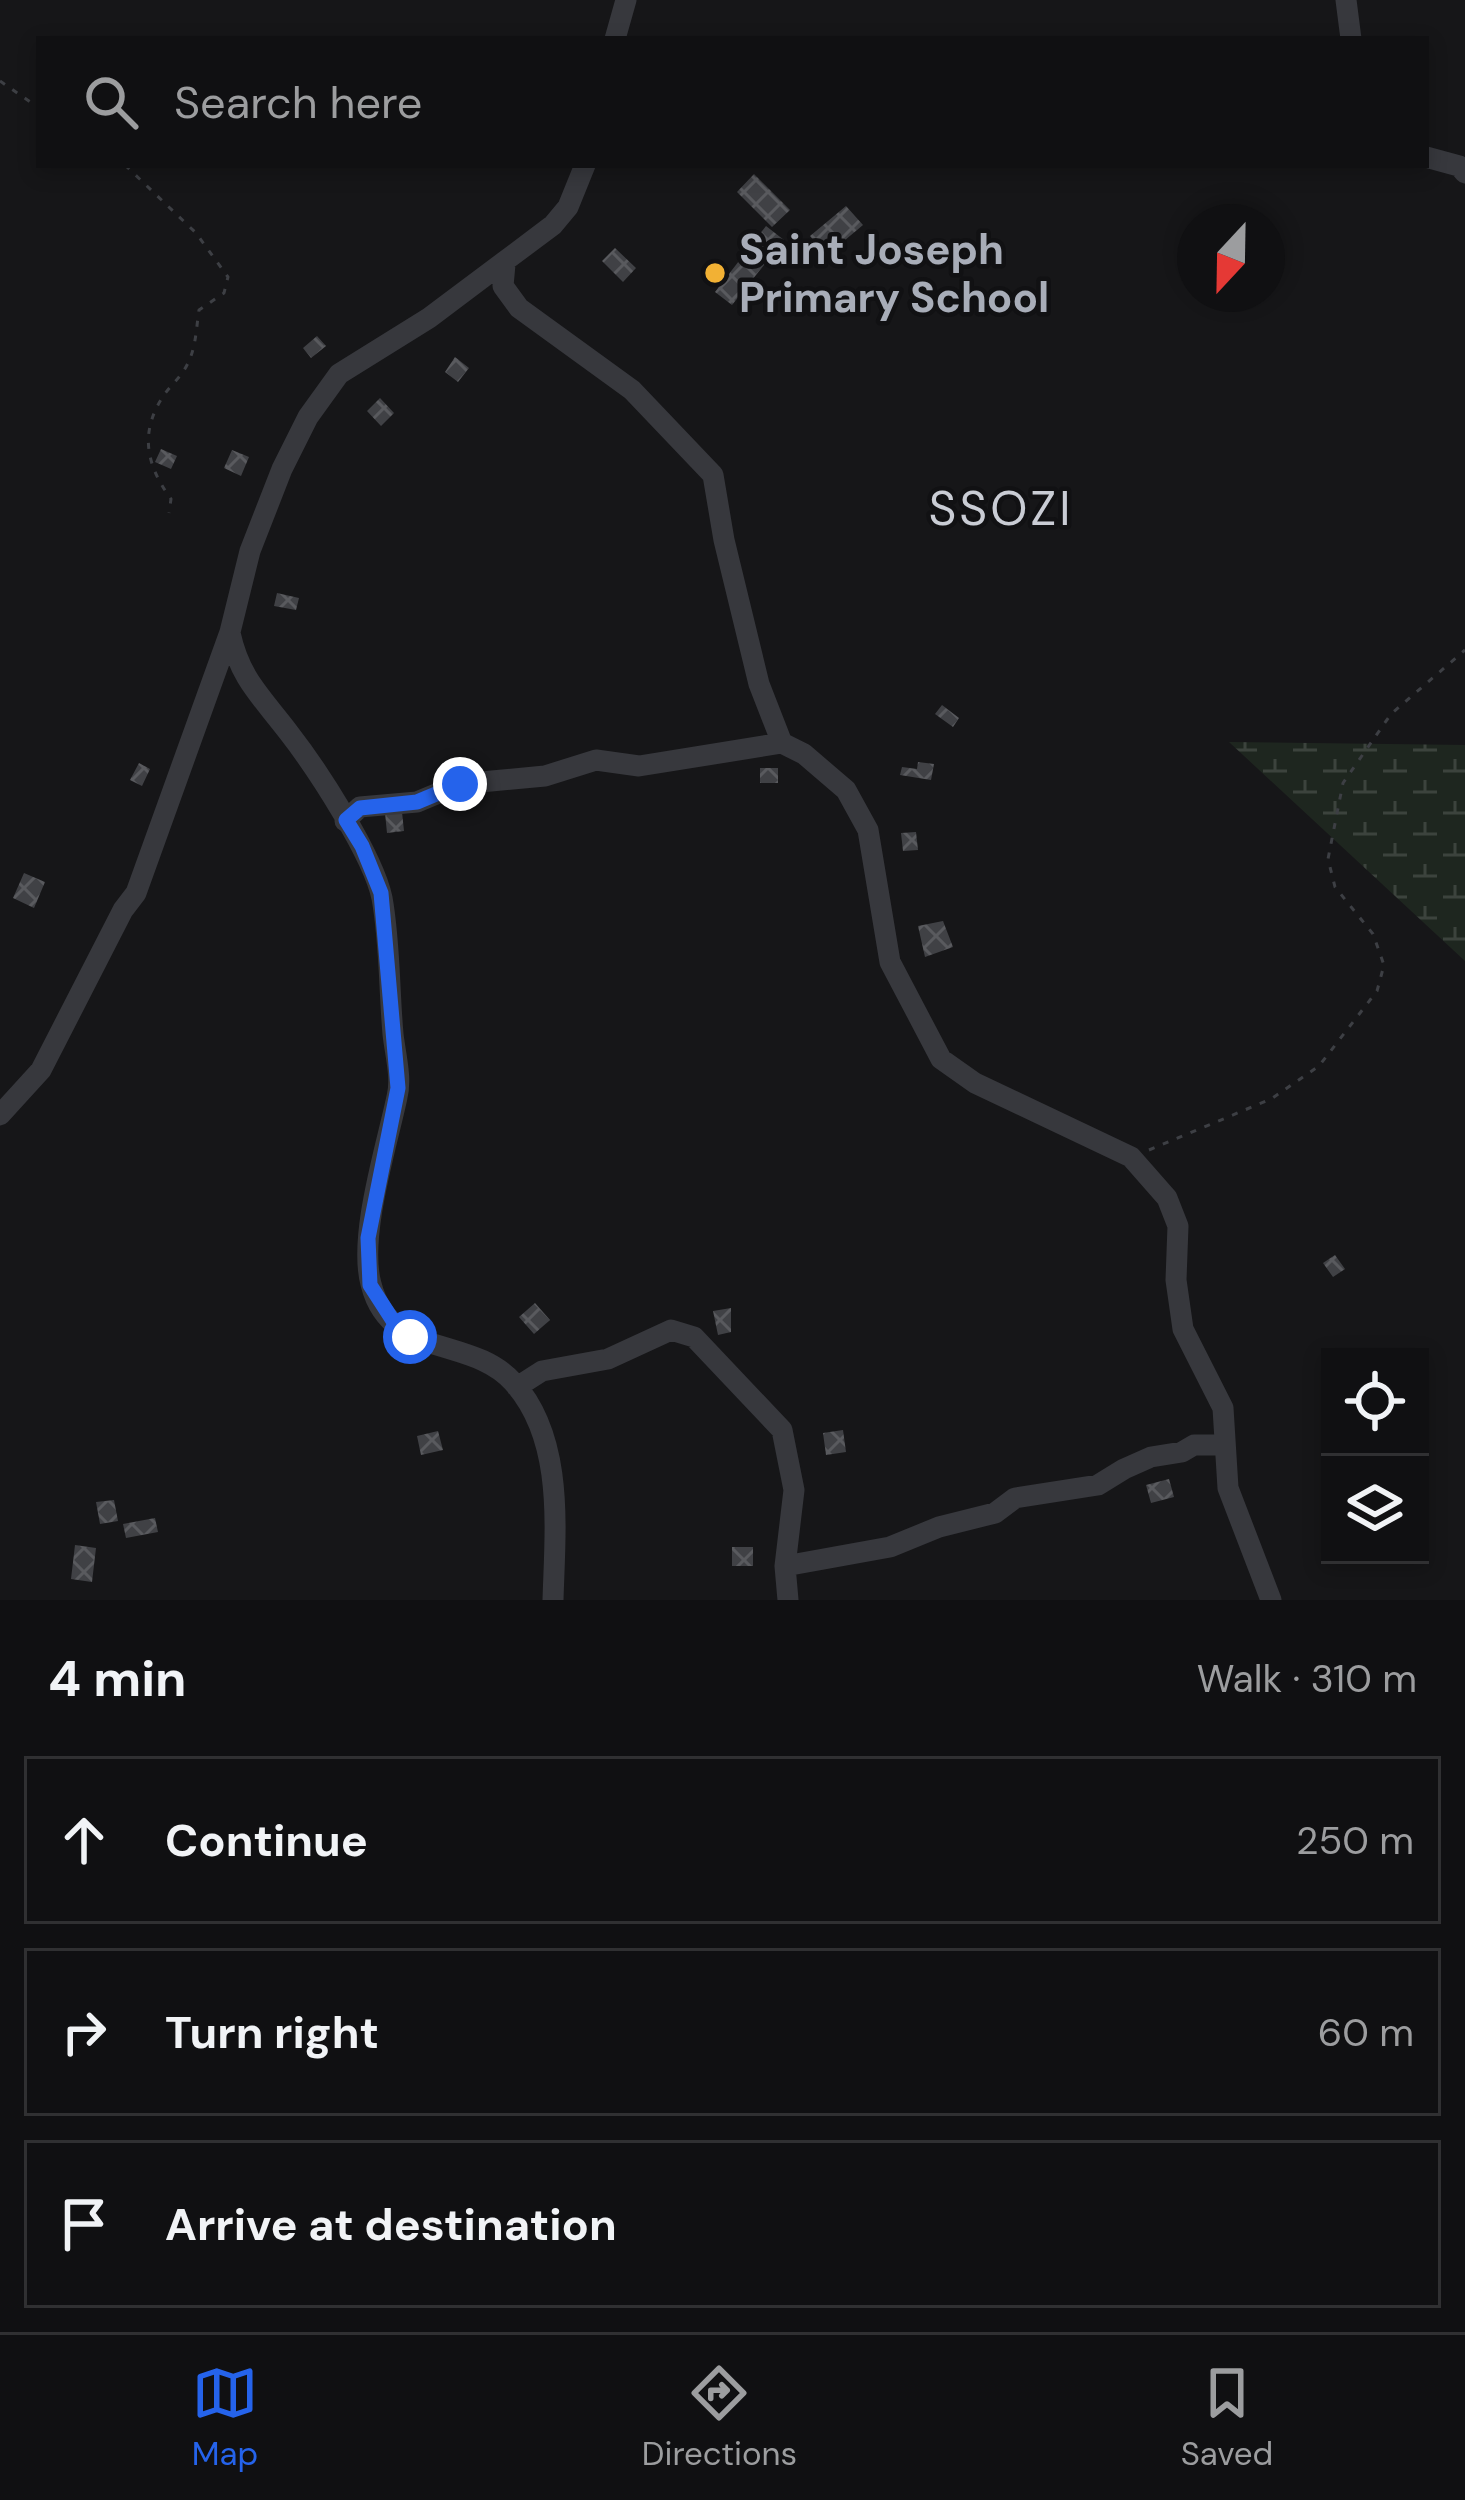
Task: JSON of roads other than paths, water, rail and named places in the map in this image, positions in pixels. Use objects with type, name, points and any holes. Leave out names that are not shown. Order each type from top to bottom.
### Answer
[{"type":"street","points":[[616,36],[626,0]]},
{"type":"street","points":[[1346,0],[1352,36]]},
{"type":"street","points":[[1429,158],[1463,168]]},
{"type":"street","points":[[0,1115],[41,1070],[136,893],[230,632],[250,551],[308,417],[339,374],[429,318],[553,225],[568,207],[584,168]]},
{"type":"street","points":[[505,263],[503,286],[519,308],[632,390],[713,475],[759,684],[782,743]]},
{"type":"street","points":[[230,632],[248,684],[291,735],[346,820],[381,893],[398,1088],[368,1238],[370,1285],[399,1330],[493,1367],[517,1387],[535,1415],[549,1455],[555,1508],[553,1600]]},
{"type":"street","points":[[346,820],[360,808],[417,802],[460,784],[545,776],[596,760],[639,766],[782,743],[804,754],[846,790],[868,830],[890,962],[941,1059],[975,1083],[1131,1157],[1167,1198],[1178,1226],[1177,1280],[1183,1329],[1223,1408],[1228,1488],[1271,1600]]},
{"type":"street","points":[[517,1387],[542,1371],[608,1359],[671,1330],[694,1337],[782,1430],[794,1490],[785,1566],[788,1600]]},
{"type":"street","points":[[785,1566],[890,1547],[939,1527],[994,1513],[1015,1498],[1098,1486],[1151,1457],[1207,1442],[1225,1445]]},
{"type":"place","name":"Saint Joseph Primary School","points":[[715,273]]},
{"type":"district","name":"SSOZI","points":[[1001,508]]}]
